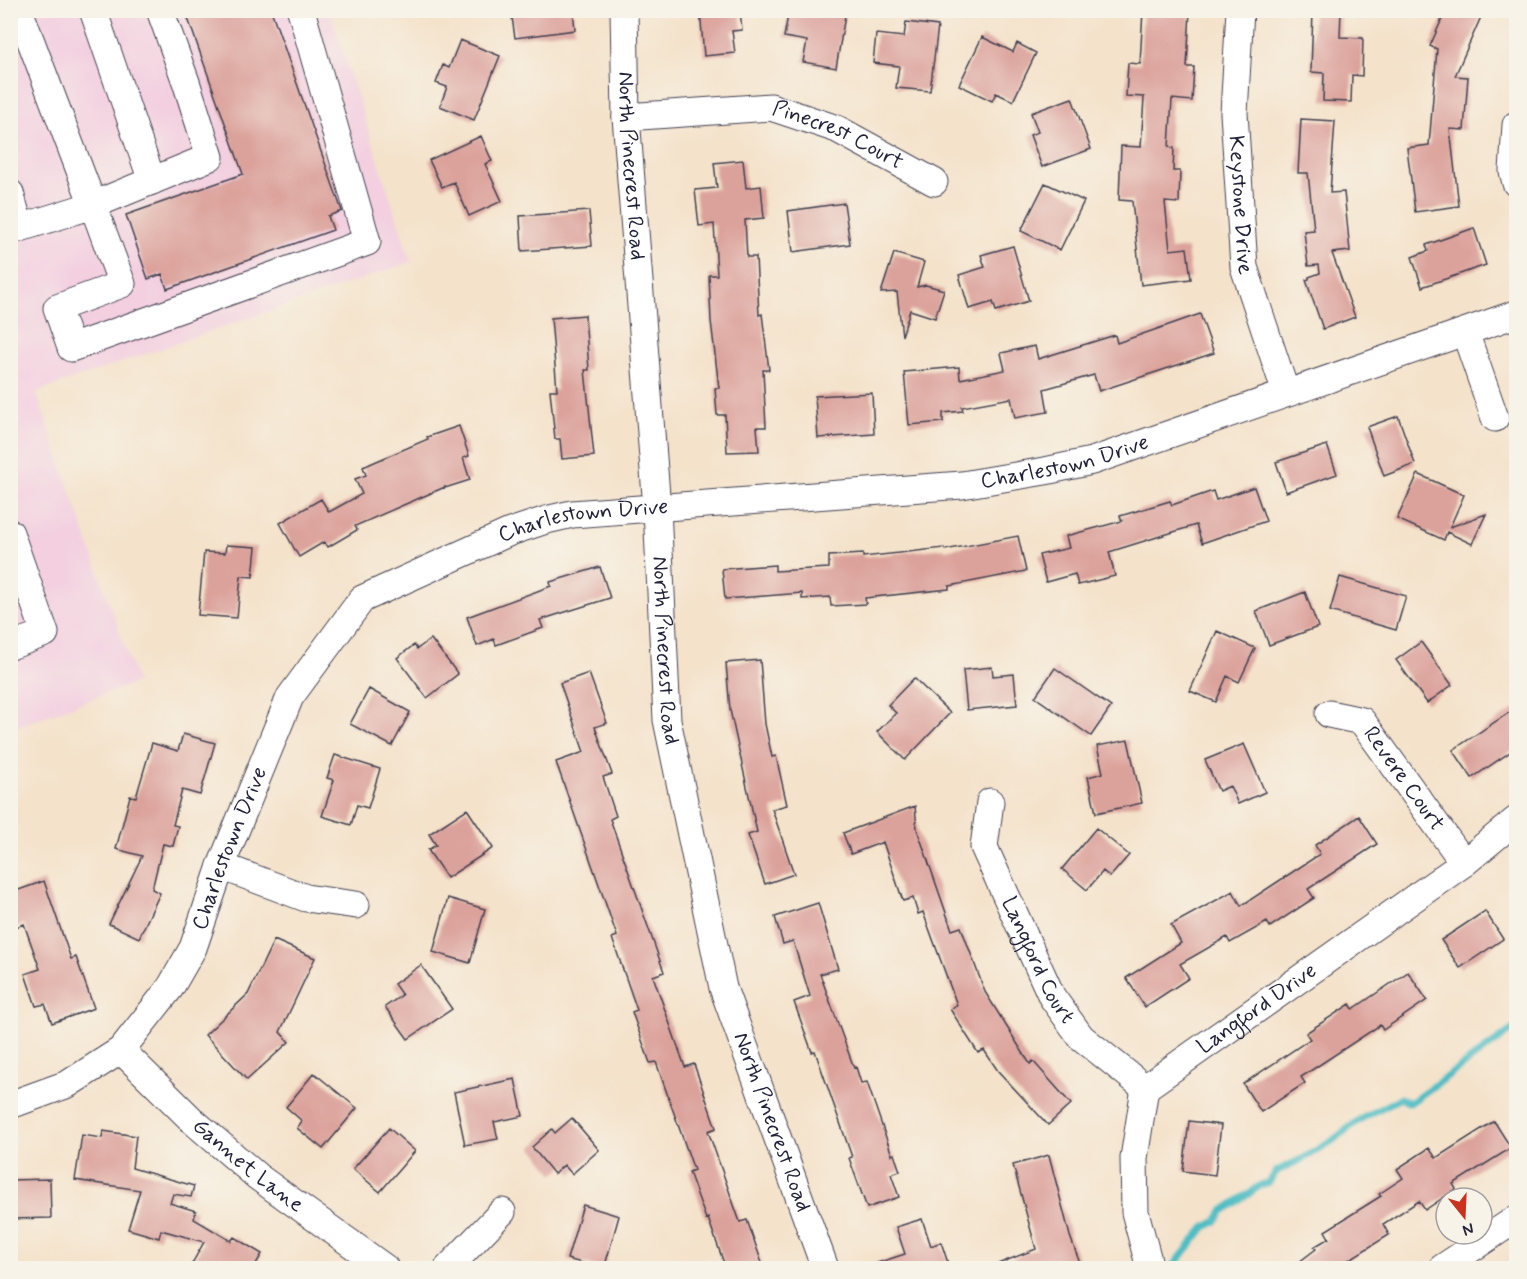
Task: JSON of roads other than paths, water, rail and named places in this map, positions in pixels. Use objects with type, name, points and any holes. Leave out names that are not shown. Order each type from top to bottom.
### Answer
[{"type":"street","points":[[19,10],[122,284],[57,308],[71,348],[367,242],[301,10]]},
{"type":"street","points":[[93,10],[152,181]]},
{"type":"street","points":[[10,194],[20,228],[93,204],[210,157],[160,10]]},
{"type":"street","name":"North Pinecrest Road","points":[[624,10],[626,117],[657,508],[667,720],[723,988],[825,1269]]},
{"type":"street","name":"Keystone Drive","points":[[1240,10],[1234,113],[1244,267],[1286,393]]},
{"type":"street","name":"Pinecrest Court","points":[[626,117],[771,107],[837,129],[934,182]]},
{"type":"street","points":[[1516,125],[1513,171],[1516,183]]},
{"type":"street","name":"Charlestown Drive","points":[[10,1105],[68,1084],[121,1050],[170,988],[194,948],[221,866],[290,697],[362,599],[510,532],[572,514],[962,485],[1092,461],[1516,314]]},
{"type":"street","points":[[1465,332],[1495,418]]},
{"type":"street","points":[[10,533],[45,633],[10,646]]},
{"type":"street","name":"Revere Court","points":[[1329,714],[1362,721],[1464,863]]},
{"type":"street","name":"Langford Court","points":[[990,802],[984,847],[1052,997],[1082,1037],[1145,1088]]},
{"type":"street","name":"Langford Drive","points":[[1145,1088],[1464,863],[1516,820]]},
{"type":"street","points":[[221,866],[306,898],[356,905]]},
{"type":"street","name":"Gannet Lane","points":[[121,1050],[193,1121],[258,1177],[385,1269]]},
{"type":"street","points":[[1145,1088],[1134,1158],[1134,1201],[1150,1269]]},
{"type":"street","points":[[448,1269],[502,1212]]},
{"type":"street","points":[[1442,1269],[1516,1219]]},
{"type":"waterway","points":[[1172,1268],[1204,1228],[1215,1222],[1223,1211],[1269,1182],[1277,1171],[1302,1159],[1332,1141],[1359,1120],[1400,1098],[1410,1103],[1516,1027]]}]
